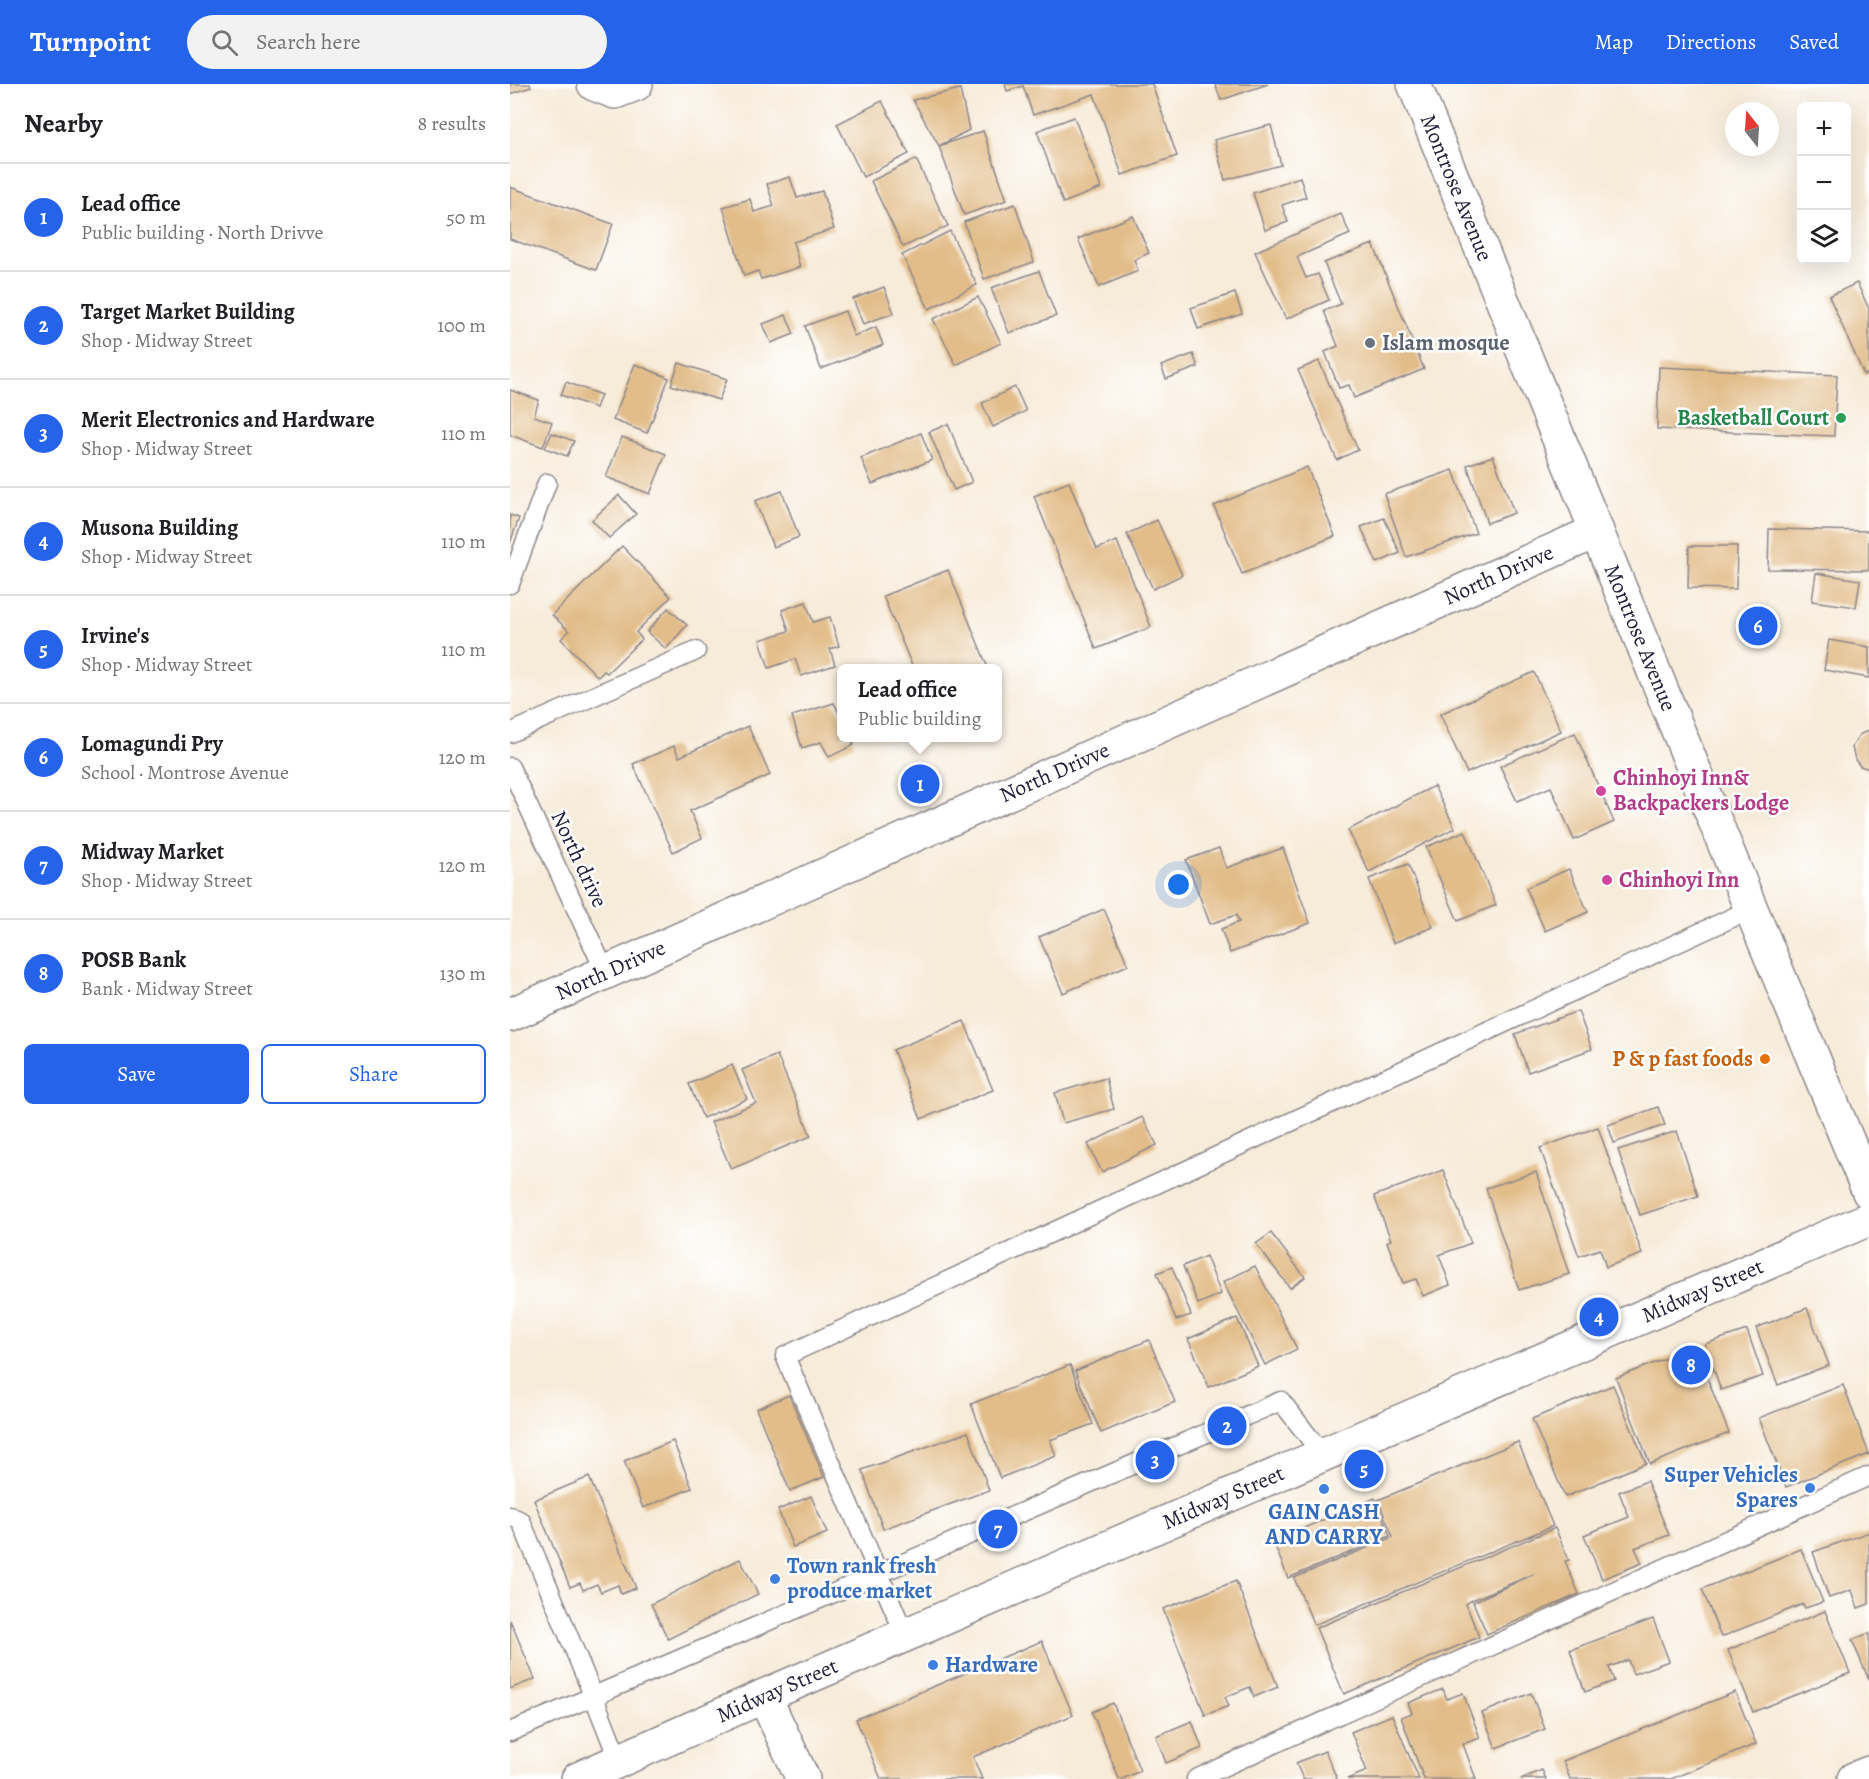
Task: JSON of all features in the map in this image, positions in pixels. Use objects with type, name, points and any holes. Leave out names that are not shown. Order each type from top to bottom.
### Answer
[{"type":"main road","points":[[594,84],[615,93],[636,84]]},
{"type":"main road","name":"Montrose Avenue","points":[[1414,84],[1869,1192]]},
{"type":"main road","name":"North Drivve","points":[[510,1014],[1598,531]]},
{"type":"main road","name":"Midway Street","points":[[578,1779],[764,1696],[1869,1219]]},
{"type":"main road","points":[[764,1696],[803,1779]]},
{"type":"main road","points":[[1854,1779],[1869,1773]]},
{"type":"lane","points":[[510,584],[547,483]]},
{"type":"lane","points":[[510,733],[696,651]]},
{"type":"lane","name":"North drive","points":[[510,767],[605,971]]},
{"type":"lane","points":[[905,1635],[785,1356],[1751,909]]},
{"type":"lane","points":[[510,1732],[1281,1401],[1322,1454]]},
{"type":"lane","points":[[1196,1779],[1869,1476]]},
{"type":"lane","points":[[510,1516],[521,1521],[618,1761]]},
{"type":"building","points":[[510,84],[530,84],[531,87],[510,94]]},
{"type":"building","points":[[1005,84],[1152,84],[1177,156],[1122,175],[1094,94],[1033,115],[1023,86],[1007,91]]},
{"type":"building","points":[[1215,84],[1268,84],[1221,100]]},
{"type":"building","points":[[960,89],[969,130],[939,146],[913,100]]},
{"type":"building","points":[[882,101],[909,154],[863,177],[837,124]]},
{"type":"building","points":[[1074,117],[1101,188],[1063,203],[1037,131]]},
{"type":"building","points":[[1271,125],[1281,165],[1225,180],[1214,140]]},
{"type":"building","points":[[983,131],[1007,200],[964,215],[939,146]]},
{"type":"building","points":[[916,159],[948,226],[903,247],[871,181]]},
{"type":"building","points":[[790,177],[797,198],[822,191],[834,229],[793,242],[800,267],[761,279],[758,271],[744,276],[723,207],[750,199],[754,212],[774,206],[767,184]]},
{"type":"building","points":[[1300,177],[1306,197],[1282,205],[1288,222],[1265,230],[1253,193]]},
{"type":"building","points":[[510,187],[613,224],[596,270],[510,239]]},
{"type":"building","points":[[1015,204],[1034,262],[984,279],[964,222]]},
{"type":"building","points":[[1341,214],[1350,234],[1297,257],[1306,278],[1318,274],[1329,300],[1286,319],[1255,252]]},
{"type":"building","points":[[1133,216],[1149,253],[1134,260],[1138,271],[1099,287],[1078,239]]},
{"type":"building","points":[[950,231],[977,285],[929,309],[902,255]]},
{"type":"building","points":[[1373,244],[1424,369],[1354,398],[1349,385],[1339,388],[1325,352],[1338,346],[1324,311],[1341,304],[1324,263]]},
{"type":"building","points":[[1039,271],[1056,316],[1009,333],[991,288]]},
{"type":"building","points":[[1857,283],[1869,309],[1869,373],[1864,375],[1829,296]]},
{"type":"building","points":[[884,287],[894,313],[863,324],[853,299]]},
{"type":"building","points":[[1235,293],[1242,314],[1198,329],[1191,308]]},
{"type":"building","points":[[978,297],[1001,343],[956,365],[933,319]]},
{"type":"building","points":[[845,311],[854,336],[876,327],[883,345],[821,369],[805,326]]},
{"type":"building","points":[[786,315],[794,334],[771,343],[763,324]]},
{"type":"building","points":[[1193,354],[1198,367],[1166,379],[1161,366]]},
{"type":"building","points":[[1319,361],[1358,450],[1337,460],[1298,370]]},
{"type":"building","points":[[679,363],[727,379],[719,400],[671,385]]},
{"type":"building","points":[[635,364],[669,378],[647,433],[613,420]]},
{"type":"building","points":[[1659,367],[1837,375],[1834,436],[1657,429]]},
{"type":"building","points":[[566,382],[601,395],[596,408],[561,395]]},
{"type":"building","points":[[1015,387],[1026,411],[993,427],[982,403]]},
{"type":"building","points":[[510,390],[539,400],[534,416],[552,422],[543,447],[510,435]]},
{"type":"building","points":[[948,424],[972,482],[954,490],[929,432]]},
{"type":"building","points":[[552,433],[574,441],[567,456],[545,448]]},
{"type":"building","points":[[921,433],[932,460],[872,484],[861,458]]},
{"type":"building","points":[[622,437],[666,454],[650,494],[606,477]]},
{"type":"building","points":[[1493,456],[1514,513],[1487,523],[1467,465]]},
{"type":"building","points":[[1307,467],[1335,536],[1242,574],[1214,506]]},
{"type":"building","points":[[1453,470],[1476,533],[1406,557],[1384,494]]},
{"type":"building","points":[[1069,482],[1097,549],[1117,541],[1151,627],[1096,649],[1034,496]]},
{"type":"building","points":[[782,491],[799,537],[773,547],[755,501]]},
{"type":"building","points":[[619,495],[636,514],[609,538],[592,520]]},
{"type":"building","points":[[510,515],[519,518],[510,543]]},
{"type":"building","points":[[1384,518],[1400,553],[1377,563],[1361,527]]},
{"type":"building","points":[[1157,520],[1182,575],[1153,589],[1127,534]]},
{"type":"building","points":[[1769,529],[1869,531],[1869,570],[1768,569]]},
{"type":"building","points":[[622,546],[671,597],[636,632],[642,639],[607,673],[604,671],[598,677],[561,639],[569,631],[552,615]]},
{"type":"building","points":[[1689,546],[1737,546],[1736,589],[1688,588]]},
{"type":"building","points":[[948,570],[986,664],[911,664],[883,596]]},
{"type":"building","points":[[1816,573],[1860,580],[1856,607],[1812,601]]},
{"type":"building","points":[[806,602],[813,622],[830,617],[839,646],[830,649],[835,665],[801,676],[795,659],[769,668],[760,640],[789,631],[782,610]]},
{"type":"building","points":[[668,608],[687,625],[666,649],[647,632]]},
{"type":"building","points":[[1829,640],[1869,647],[1869,678],[1824,670]]},
{"type":"building","points":[[1534,672],[1561,731],[1467,773],[1440,714]]},
{"type":"building","points":[[834,703],[837,709],[837,742],[853,742],[854,745],[829,757],[821,742],[802,748],[792,716]]},
{"type":"building","points":[[748,726],[770,775],[690,811],[702,838],[673,852],[633,764],[674,746],[679,757]]},
{"type":"building","points":[[1869,730],[1869,769],[1860,766],[1855,760],[1852,747],[1859,735]]},
{"type":"building","points":[[1575,733],[1614,822],[1574,840],[1551,787],[1517,801],[1500,766]]},
{"type":"building","points":[[1434,786],[1455,828],[1369,872],[1348,830]]},
{"type":"building","points":[[1465,831],[1496,905],[1458,921],[1426,847]]},
{"type":"building","points":[[1219,848],[1226,868],[1283,848],[1310,923],[1230,953],[1221,929],[1239,922],[1236,915],[1210,924],[1186,860]]},
{"type":"building","points":[[1408,864],[1433,927],[1393,943],[1369,879]]},
{"type":"building","points":[[1569,869],[1588,912],[1545,931],[1526,888]]},
{"type":"building","points":[[1104,909],[1128,965],[1063,993],[1039,937]]},
{"type":"building","points":[[1578,1011],[1592,1049],[1528,1072],[1515,1034]]},
{"type":"building","points":[[964,1021],[993,1090],[921,1119],[893,1050]]},
{"type":"building","points":[[777,1055],[811,1136],[731,1169],[711,1122],[756,1103],[742,1070]]},
{"type":"building","points":[[732,1065],[747,1099],[703,1118],[689,1084]]},
{"type":"building","points":[[1106,1078],[1114,1109],[1063,1123],[1055,1093]]},
{"type":"building","points":[[1658,1107],[1665,1125],[1614,1143],[1608,1125]]},
{"type":"building","points":[[1142,1117],[1157,1145],[1102,1172],[1088,1144]]},
{"type":"building","points":[[1598,1127],[1642,1254],[1606,1267],[1600,1249],[1579,1256],[1540,1148]]},
{"type":"building","points":[[1677,1131],[1698,1196],[1640,1215],[1618,1150]]},
{"type":"building","points":[[1443,1170],[1471,1243],[1439,1255],[1450,1285],[1423,1296],[1416,1279],[1403,1283],[1387,1242],[1391,1240],[1374,1196]]},
{"type":"building","points":[[1536,1172],[1569,1274],[1519,1290],[1486,1188]]},
{"type":"building","points":[[1271,1233],[1305,1277],[1290,1288],[1256,1244]]},
{"type":"building","points":[[1206,1256],[1221,1294],[1198,1304],[1183,1266]]},
{"type":"building","points":[[1255,1266],[1297,1349],[1265,1365],[1223,1282]]},
{"type":"building","points":[[1172,1267],[1191,1315],[1176,1320],[1157,1273]]},
{"type":"building","points":[[1807,1308],[1829,1365],[1778,1385],[1756,1328]]},
{"type":"building","points":[[1237,1318],[1258,1366],[1209,1387],[1188,1339]]},
{"type":"building","points":[[1747,1330],[1763,1376],[1721,1390],[1705,1344]]},
{"type":"building","points":[[1149,1340],[1175,1402],[1101,1433],[1075,1371]]},
{"type":"building","points":[[1695,1347],[1729,1433],[1650,1464],[1616,1378]]},
{"type":"building","points":[[1070,1365],[1093,1424],[1050,1440],[1056,1456],[1000,1478],[971,1404]]},
{"type":"building","points":[[1613,1385],[1646,1463],[1565,1497],[1532,1419]]},
{"type":"building","points":[[1843,1385],[1869,1454],[1786,1487],[1759,1418]]},
{"type":"building","points":[[789,1395],[824,1477],[790,1491],[756,1409]]},
{"type":"building","points":[[968,1432],[989,1490],[883,1529],[862,1470]]},
{"type":"building","points":[[673,1441],[692,1488],[643,1508],[624,1461]]},
{"type":"building","points":[[1518,1442],[1553,1526],[1314,1625],[1294,1578],[1393,1537],[1378,1500]]},
{"type":"building","points":[[589,1477],[636,1588],[621,1594],[618,1585],[601,1592],[597,1584],[583,1590],[580,1583],[570,1587],[534,1500]]},
{"type":"building","points":[[1647,1481],[1669,1535],[1635,1548],[1642,1563],[1602,1579],[1584,1535],[1629,1517],[1619,1492]]},
{"type":"building","points":[[811,1496],[827,1533],[793,1547],[778,1510]]},
{"type":"building","points":[[1375,1498],[1390,1536],[1288,1578],[1273,1541]]},
{"type":"building","points":[[1555,1528],[1569,1560],[1565,1561],[1579,1594],[1487,1634],[1473,1602],[1534,1574],[1472,1600],[1466,1604],[1479,1637],[1344,1694],[1316,1628]]},
{"type":"building","points":[[1869,1532],[1869,1604],[1858,1608],[1852,1590],[1829,1598],[1813,1552]]},
{"type":"building","points":[[1801,1549],[1823,1602],[1805,1608],[1803,1604],[1721,1637],[1702,1589]]},
{"type":"building","points":[[740,1559],[758,1594],[668,1639],[651,1604]]},
{"type":"building","points":[[1236,1581],[1278,1687],[1254,1697],[1250,1687],[1225,1697],[1229,1706],[1205,1715],[1163,1609]]},
{"type":"building","points":[[1825,1611],[1850,1673],[1753,1712],[1728,1650]]},
{"type":"building","points":[[1653,1619],[1669,1661],[1633,1674],[1628,1660],[1609,1667],[1614,1681],[1585,1692],[1570,1650]]},
{"type":"building","points":[[510,1620],[535,1679],[510,1689]]},
{"type":"building","points":[[1869,1633],[1869,1680],[1852,1640]]},
{"type":"building","points":[[1042,1641],[1073,1715],[973,1757],[982,1779],[881,1779],[856,1719]]},
{"type":"building","points":[[1443,1689],[1447,1699],[1463,1693],[1480,1738],[1463,1744],[1476,1779],[1424,1779],[1401,1717],[1412,1713],[1408,1703]]},
{"type":"building","points":[[1735,1692],[1756,1744],[1671,1779],[1570,1779],[1563,1761]]},
{"type":"building","points":[[1531,1693],[1545,1729],[1496,1748],[1482,1713]]},
{"type":"building","points":[[1113,1703],[1140,1771],[1122,1779],[1119,1779],[1092,1712]]},
{"type":"building","points":[[1392,1715],[1419,1779],[1347,1779],[1367,1771],[1351,1732]]},
{"type":"building","points":[[1192,1721],[1202,1748],[1166,1763],[1156,1736]]},
{"type":"building","points":[[1325,1751],[1337,1779],[1303,1779],[1296,1763]]},
{"type":"building","points":[[1542,1770],[1546,1779],[1521,1779]]},
{"type":"place","name":"Islam mosque","points":[[1370,343]]},
{"type":"place","name":"Basketball Court","points":[[1841,418]]},
{"type":"place","name":"Lomagundi Pry","points":[[1758,626]]},
{"type":"place","name":"Lead office","points":[[920,784]]},
{"type":"place","name":"Chinhoyi Inn& Backpackers Lodge","points":[[1601,791]]},
{"type":"place","name":"Chinhoyi Inn","points":[[1607,880]]},
{"type":"place","name":"P & p fast foods","points":[[1765,1059]]},
{"type":"place","name":"Musona Building","points":[[1599,1317]]},
{"type":"place","name":"POSB Bank","points":[[1691,1365]]},
{"type":"place","name":"Target Market Building","points":[[1227,1426]]},
{"type":"place","name":"Merit Electronics and Hardware","points":[[1155,1460]]},
{"type":"place","name":"Irvine's","points":[[1364,1469]]},
{"type":"place","name":"Super Vehicles Spares","points":[[1810,1488]]},
{"type":"place","name":"GAIN CASH AND CARRY","points":[[1324,1489]]},
{"type":"place","name":"Midway Market","points":[[998,1529]]},
{"type":"place","name":"Town rank fresh produce market","points":[[775,1579]]},
{"type":"place","name":"Hardware","points":[[933,1665]]}]
